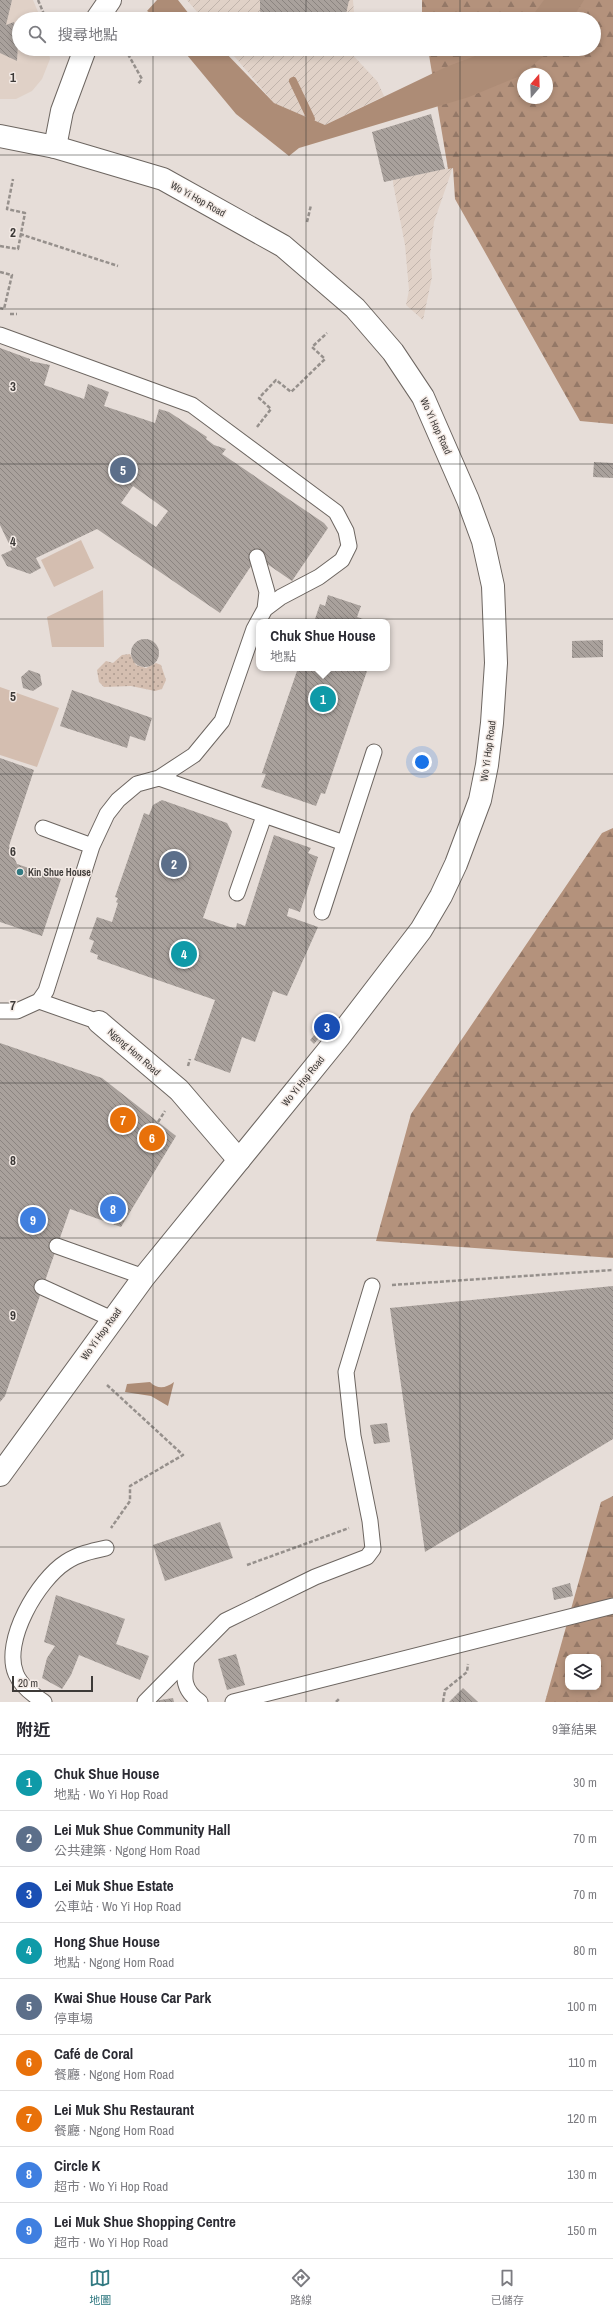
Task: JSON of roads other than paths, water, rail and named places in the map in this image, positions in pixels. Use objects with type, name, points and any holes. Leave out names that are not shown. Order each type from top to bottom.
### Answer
[{"type":"main road","points":[[102,12],[110,0]]},
{"type":"main road","points":[[55,147],[62,111],[82,56]]},
{"type":"main road","name":"Wo Yi Hop Road","points":[[0,136],[55,147],[163,179],[283,246],[355,308],[393,352],[423,397],[468,500],[483,541],[493,586],[496,663],[492,724],[487,765],[480,800],[456,864],[441,896],[421,930],[397,963],[144,1277],[0,1475]]},
{"type":"main road","name":"Ngong Hom Road","points":[[99,1022],[179,1090],[239,1160]]},
{"type":"lane","points":[[0,335],[192,405],[245,442],[336,512],[346,531],[349,546],[342,560],[319,577],[281,596],[265,609],[260,619]]},
{"type":"lane","points":[[257,557],[267,592],[265,609]]},
{"type":"lane","points":[[0,1011],[17,1011],[39,1001],[46,990],[92,846],[107,814],[118,800],[137,784],[159,778],[194,755],[222,721],[256,625]]},
{"type":"lane","points":[[322,912],[374,752]]},
{"type":"lane","points":[[159,778],[344,843]]},
{"type":"lane","points":[[237,893],[264,816]]},
{"type":"lane","points":[[43,828],[92,846]]},
{"type":"lane","name":"Ngong Hom Road","points":[[39,1001],[99,1022]]},
{"type":"lane","points":[[57,1246],[144,1277]]},
{"type":"lane","points":[[145,1702],[225,1621],[315,1577],[367,1557],[373,1549],[370,1521],[353,1436],[346,1372],[372,1286]]},
{"type":"lane","points":[[42,1287],[112,1319]]},
{"type":"lane","points":[[44,1702],[25,1688],[16,1675],[12,1661],[13,1647],[21,1622],[27,1608],[47,1580],[64,1563],[77,1556],[100,1549]]},
{"type":"lane","points":[[233,1702],[613,1606]]},
{"type":"lane","points":[[187,1660],[183,1677],[187,1688],[200,1702]]},
{"type":"waterway","points":[[293,81],[311,119],[307,127]]},
{"type":"place","name":"Kwai Shue House Car Park","points":[[123,470]]},
{"type":"place","name":"Chuk Shue House","points":[[323,699]]},
{"type":"place","name":"Lei Muk Shue Community Hall","points":[[174,864]]},
{"type":"place","name":"Kin Shue House","points":[[20,872]]},
{"type":"place","name":"Hong Shue House","points":[[184,954]]},
{"type":"place","name":"Lei Muk Shue Estate","points":[[327,1027]]},
{"type":"place","name":"Lei Muk Shu Restaurant","points":[[123,1120]]},
{"type":"place","name":"Café de Coral","points":[[152,1138]]},
{"type":"place","name":"Circle K","points":[[113,1209]]},
{"type":"place","name":"Lei Muk Shue Shopping Centre","points":[[33,1220]]}]
